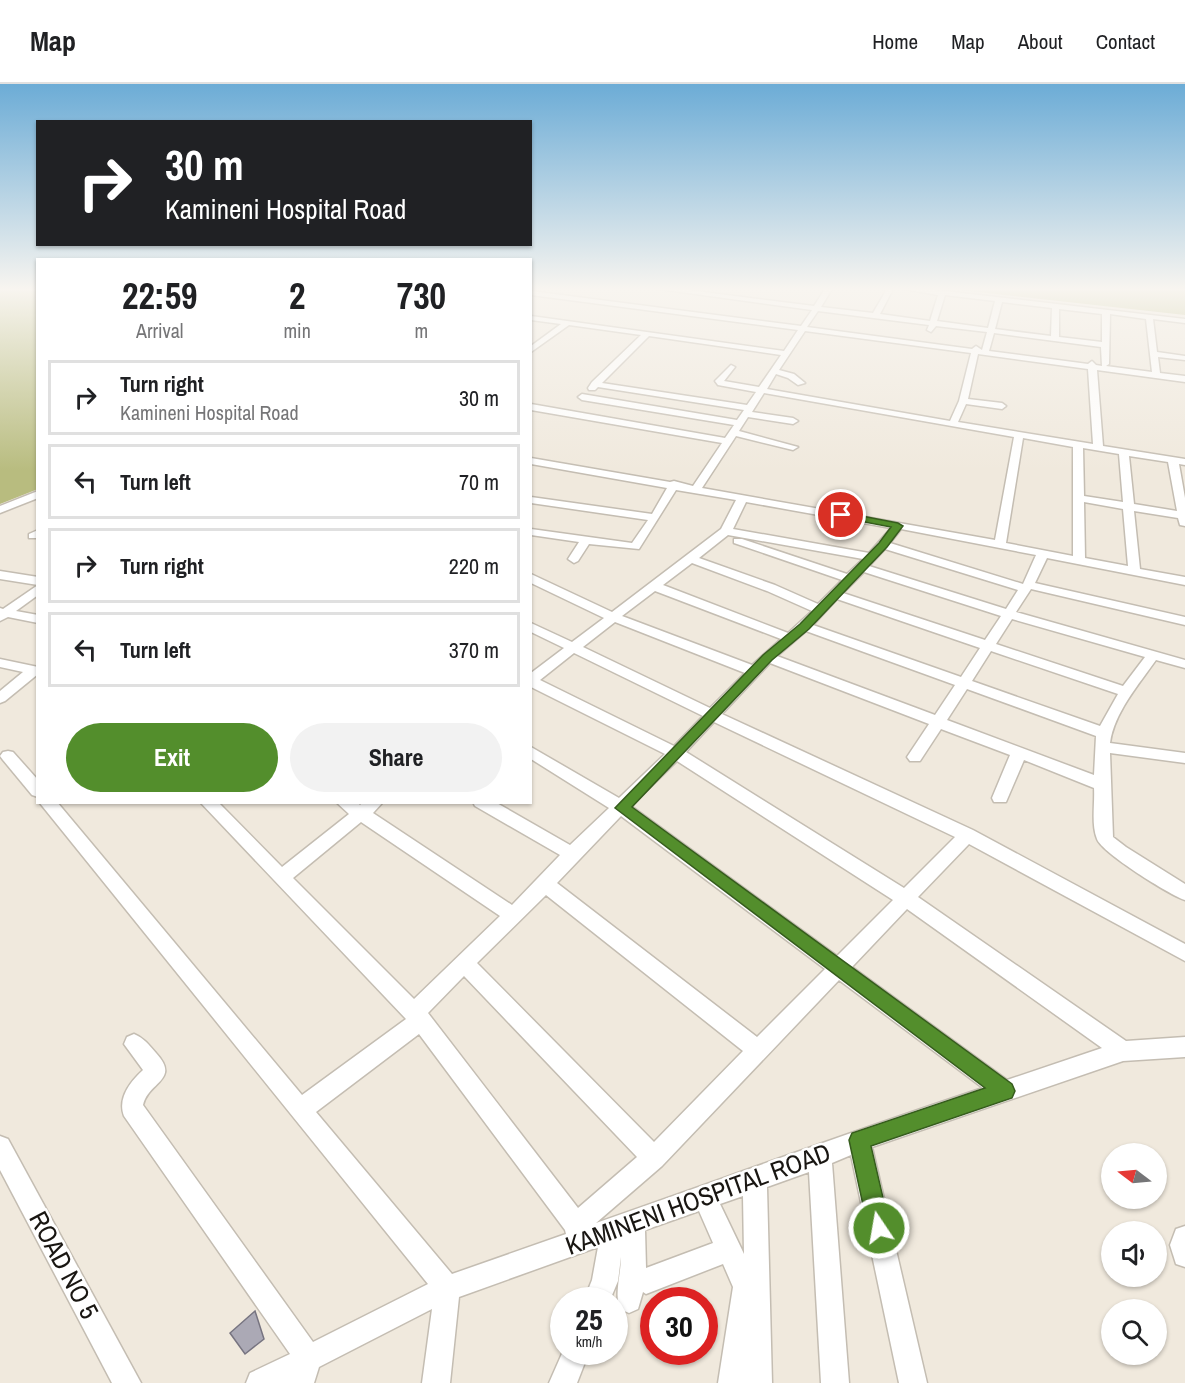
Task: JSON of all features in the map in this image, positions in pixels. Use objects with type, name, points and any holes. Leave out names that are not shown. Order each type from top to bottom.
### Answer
[{"type":"street","points":[[566,413],[631,350]]},
{"type":"street","points":[[760,350],[784,353]]},
{"type":"street","points":[[696,489],[786,350]]},
{"type":"street","points":[[953,424],[963,401],[975,350],[1185,377]]},
{"type":"street","points":[[1105,364],[1107,350]]},
{"type":"street","points":[[1153,350],[1156,373]]},
{"type":"street","points":[[1154,354],[1185,358]]},
{"type":"street","points":[[1093,365],[1105,364],[1156,373]]},
{"type":"street","points":[[1093,365],[1098,448]]},
{"type":"street","points":[[731,367],[719,381],[721,383],[1185,462]]},
{"type":"street","points":[[773,371],[791,376],[801,383]]},
{"type":"street","points":[[595,384],[793,421]]},
{"type":"street","points":[[582,397],[739,423]]},
{"type":"street","points":[[963,401],[1002,406]]},
{"type":"street","points":[[532,407],[793,447]]},
{"type":"street","points":[[1000,544],[1019,435]]},
{"type":"street","points":[[1078,444],[1079,561]]},
{"type":"street","points":[[1124,452],[1134,572]]},
{"type":"street","points":[[1078,498],[1129,506],[1184,519],[1173,460]]},
{"type":"street","points":[[532,461],[674,484],[1044,552],[1185,581]]},
{"type":"street","points":[[532,532],[635,547],[674,484]]},
{"type":"street","points":[[0,510],[36,495]]},
{"type":"street","points":[[532,680],[723,533],[743,497]]},
{"type":"street","points":[[532,500],[655,518]]},
{"type":"street","points":[[300,1110],[418,1016],[572,854],[622,808],[768,657],[820,610],[883,545],[898,526]]},
{"type":"street","points":[[723,533],[866,562],[1008,614],[1185,664]]},
{"type":"street","points":[[723,533],[849,579]]},
{"type":"street","points":[[574,559],[585,541]]},
{"type":"street","points":[[883,545],[1026,586],[1185,621]]},
{"type":"street","points":[[915,756],[939,723],[1026,586],[1044,552]]},
{"type":"street","points":[[689,558],[771,588],[820,610]]},
{"type":"street","points":[[0,574],[36,581]]},
{"type":"street","points":[[532,578],[612,617],[754,671]]},
{"type":"street","points":[[653,586],[789,638]]},
{"type":"street","points":[[2,614],[36,590]]},
{"type":"street","points":[[834,594],[1126,692]]},
{"type":"street","points":[[2,614],[36,619]]},
{"type":"street","points":[[804,626],[964,682],[1103,740],[1185,758]]},
{"type":"street","points":[[532,627],[967,835],[1185,953]]},
{"type":"street","points":[[1153,655],[1126,692],[1103,740],[1103,830],[1106,840],[1120,852],[1185,892]]},
{"type":"street","points":[[768,657],[1104,785]]},
{"type":"street","points":[[0,663],[36,669]]},
{"type":"street","points":[[0,698],[36,669]]},
{"type":"street","points":[[532,681],[676,753],[905,898],[1123,1051]]},
{"type":"street","points":[[532,753],[622,808],[1005,1091]]},
{"type":"street","points":[[1000,798],[1019,753]]},
{"type":"street","points":[[8,756],[36,789]]},
{"type":"street","points":[[49,804],[447,1288],[436,1383]]},
{"type":"street","points":[[210,804],[418,1016],[578,1234],[967,835]]},
{"type":"street","points":[[352,804],[368,808],[513,915]]},
{"type":"street","points":[[484,804],[572,854]]},
{"type":"street","points":[[282,878],[368,808]]},
{"type":"street","points":[[545,884],[758,1050]]},
{"type":"street","points":[[465,964],[654,1158]]},
{"type":"street","points":[[134,1044],[155,1067],[154,1074],[138,1089],[132,1099],[132,1108],[309,1358],[300,1383]]},
{"type":"street","name":"KAMINENI HOSPITAL ROAD","points":[[260,1383],[447,1288],[578,1234],[623,1227],[819,1157],[859,1140],[1123,1051],[1185,1047]]},
{"type":"street","points":[[859,1140],[913,1383]]},
{"type":"street","name":"ROAD NO 5","points":[[0,1148],[127,1383]]},
{"type":"street","points":[[819,1157],[835,1383]]},
{"type":"street","points":[[755,1180],[758,1383]]},
{"type":"street","points":[[705,1197],[746,1287],[732,1383]]},
{"type":"street","points":[[623,1227],[638,1291],[730,1249]]},
{"type":"street","points":[[602,1287],[623,1227]]},
{"type":"street","points":[[1185,1238],[1182,1245],[1185,1255]]},
{"type":"street","points":[[563,1383],[571,1365]]},
{"type":"green space","points":[[0,350],[36,350],[36,490],[0,504]]},
{"type":"building","points":[[255,1311],[264,1339],[245,1354],[230,1333]]},
{"type":"route","points":[[841,515],[898,526],[883,545],[804,626],[768,657],[622,808],[1005,1091],[859,1140],[879,1228]]}]
